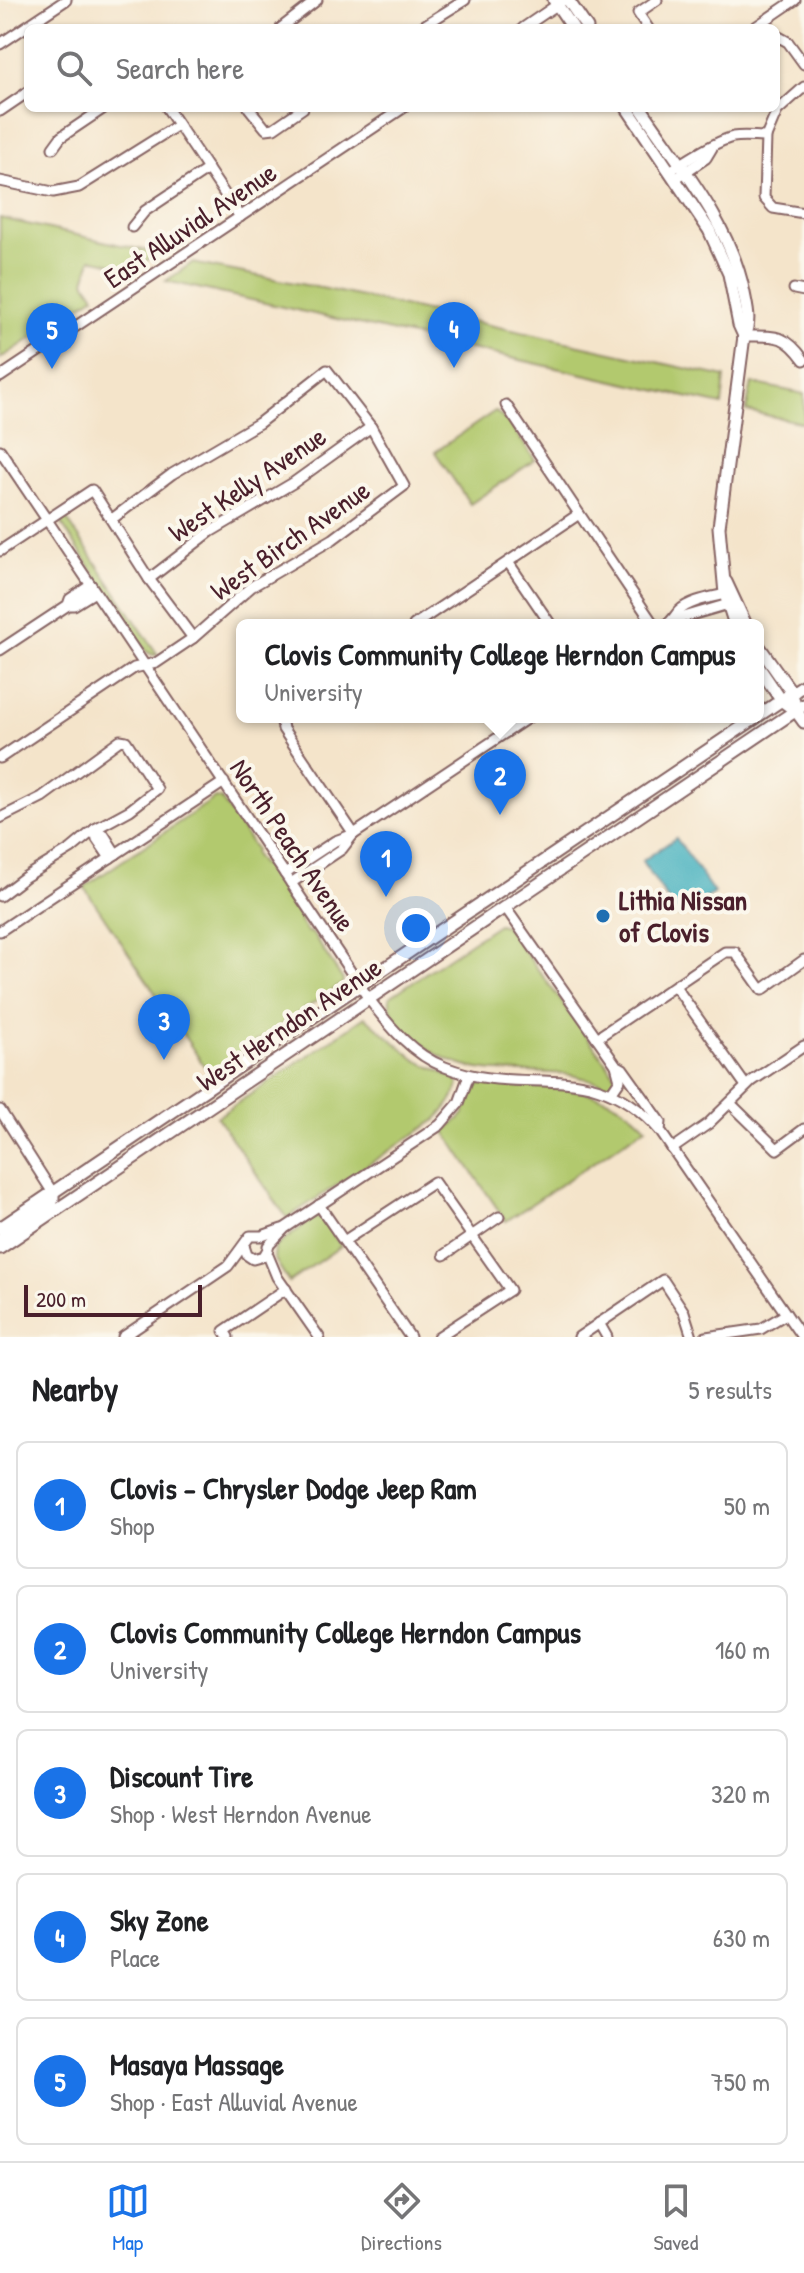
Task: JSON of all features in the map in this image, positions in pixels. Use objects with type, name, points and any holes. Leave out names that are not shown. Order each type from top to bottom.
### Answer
[{"type":"main road","points":[[561,1],[571,24]]},
{"type":"main road","points":[[561,1],[583,24]]},
{"type":"main road","points":[[630,112],[720,225],[740,274],[750,323],[744,336],[720,512],[720,544],[734,619]]},
{"type":"main road","points":[[643,112],[677,172]]},
{"type":"main road","points":[[729,595],[743,619]]},
{"type":"main road","points":[[764,656],[786,697]]},
{"type":"main road","points":[[764,673],[800,708],[804,722]]},
{"type":"main road","name":"West Herndon Avenue","points":[[764,711],[804,685]]},
{"type":"main road","name":"West Herndon Avenue","points":[[0,1248],[800,708]]},
{"type":"main road","name":"West Herndon Avenue","points":[[0,1228],[747,723]]},
{"type":"main road","points":[[505,907],[506,896],[576,849],[610,818]]},
{"type":"main road","points":[[0,1239],[48,1206],[53,1193]]},
{"type":"street","points":[[37,24],[66,0]]},
{"type":"street","points":[[286,24],[317,0]]},
{"type":"street","points":[[426,24],[465,0]]},
{"type":"street","points":[[645,24],[638,13],[657,0]]},
{"type":"street","points":[[760,24],[795,0]]},
{"type":"street","points":[[529,24],[561,1]]},
{"type":"street","points":[[0,44],[24,34]]},
{"type":"street","points":[[780,38],[788,42],[804,64]]},
{"type":"street","points":[[780,108],[804,87]]},
{"type":"street","points":[[0,111],[24,95]]},
{"type":"street","points":[[53,148],[61,137],[98,112]]},
{"type":"street","points":[[170,112],[240,217]]},
{"type":"street","points":[[252,112],[266,129],[274,128],[297,112]]},
{"type":"street","name":"East Alluvial Avenue","points":[[0,377],[397,112]]},
{"type":"street","points":[[777,112],[766,137],[764,198],[767,204],[778,210],[804,213]]},
{"type":"street","points":[[0,181],[53,192],[79,187],[178,125]]},
{"type":"street","points":[[677,172],[706,158],[712,148],[736,137],[766,137]]},
{"type":"street","points":[[132,227],[145,211],[208,169]]},
{"type":"street","points":[[744,336],[784,339],[794,346],[804,360]]},
{"type":"street","points":[[112,519],[172,474],[259,423],[327,370],[371,427]]},
{"type":"street","points":[[506,405],[650,619]]},
{"type":"street","name":"West Birch Avenue","points":[[0,758],[134,668],[156,663],[193,638],[251,587],[333,539],[404,486],[371,427]]},
{"type":"street","name":"West Kelly Avenue","points":[[149,579],[210,532],[293,483],[371,427]]},
{"type":"street","name":"North Peach Avenue","points":[[0,450],[360,986],[391,1027],[443,1067],[496,1080],[570,1081],[611,1093],[646,1115],[802,1337]]},
{"type":"street","points":[[0,551],[92,490],[149,579],[193,638]]},
{"type":"street","points":[[423,619],[579,514]]},
{"type":"street","points":[[508,562],[547,619]]},
{"type":"street","points":[[0,650],[68,605],[74,605],[93,588]]},
{"type":"street","points":[[673,619],[689,606],[729,595]]},
{"type":"street","points":[[283,723],[354,834]]},
{"type":"street","points":[[288,878],[342,849],[354,834],[520,723]]},
{"type":"street","points":[[0,818],[42,797],[120,740],[126,741],[157,789],[0,896]]},
{"type":"street","points":[[0,931],[224,782]]},
{"type":"street","points":[[95,829],[104,835],[113,856]]},
{"type":"street","name":"North Peach Avenue","points":[[505,907],[616,1065],[623,1069],[661,1122],[660,1131]]},
{"type":"street","points":[[597,1038],[725,952],[731,951],[737,955],[762,990],[804,960]]},
{"type":"street","points":[[675,986],[746,1086]]},
{"type":"street","points":[[672,1149],[708,1124],[746,1086],[804,1046]]},
{"type":"street","points":[[611,1093],[620,1080],[616,1065]]},
{"type":"street","points":[[228,1266],[250,1236],[262,1236],[285,1228],[440,1125],[459,1103],[469,1075]]},
{"type":"street","points":[[730,1103],[777,1149],[804,1129]]},
{"type":"street","points":[[0,1110],[53,1193]]},
{"type":"street","points":[[344,1241],[434,1182],[510,1290],[438,1337]]},
{"type":"street","points":[[319,1205],[410,1337]]},
{"type":"street","points":[[444,1255],[499,1217]]},
{"type":"street","points":[[123,1337],[228,1266],[253,1258],[268,1249],[285,1228]]},
{"type":"street","points":[[262,1236],[277,1277]]},
{"type":"street","points":[[244,1246],[253,1258],[277,1277],[319,1337]]},
{"type":"street","points":[[579,1337],[663,1280],[684,1312],[692,1337]]},
{"type":"street","points":[[226,1334],[286,1289]]},
{"type":"street","points":[[706,1337],[761,1329],[786,1314]]},
{"type":"street","points":[[599,1323],[607,1337]]},
{"type":"green space","points":[[0,218],[157,253],[135,269],[91,259],[85,281],[95,296],[0,359]]},
{"type":"green space","points":[[192,263],[326,289],[725,377],[722,405],[166,281]]},
{"type":"green space","points":[[752,383],[804,394],[804,423],[746,411]]},
{"type":"green space","points":[[495,411],[510,424],[535,460],[470,504],[435,452]]},
{"type":"green space","points":[[64,515],[158,655],[147,652],[63,526],[61,520]]},
{"type":"green space","points":[[215,798],[221,799],[255,849],[254,854],[265,865],[301,918],[300,922],[307,932],[312,933],[343,980],[342,984],[209,1073],[84,887]]},
{"type":"green space","points":[[498,924],[506,926],[616,1076],[611,1086],[564,1074],[482,1070],[465,1066],[428,1049],[397,1021],[390,997]]},
{"type":"green space","points":[[365,1017],[416,1060],[456,1079],[459,1085],[450,1104],[436,1120],[287,1218],[217,1117]]},
{"type":"green space","points":[[481,1084],[547,1087],[590,1093],[629,1111],[646,1127],[506,1221],[445,1132],[463,1115]]},
{"type":"green space","points":[[315,1217],[322,1219],[341,1246],[289,1282],[274,1258],[275,1247]]},
{"type":"water","points":[[676,838],[714,893],[679,916],[642,861]]},
{"type":"place","name":"Sky Zone","points":[[454,368]]},
{"type":"place","name":"Masaya Massage","points":[[52,369]]},
{"type":"place","name":"Clovis Community College Herndon Campus","points":[[500,815]]},
{"type":"place","name":"Clovis - Chrysler Dodge Jeep Ram","points":[[386,897]]},
{"type":"place","name":"Lithia Nissan of Clovis","points":[[603,916]]},
{"type":"place","name":"Discount Tire","points":[[164,1060]]}]
